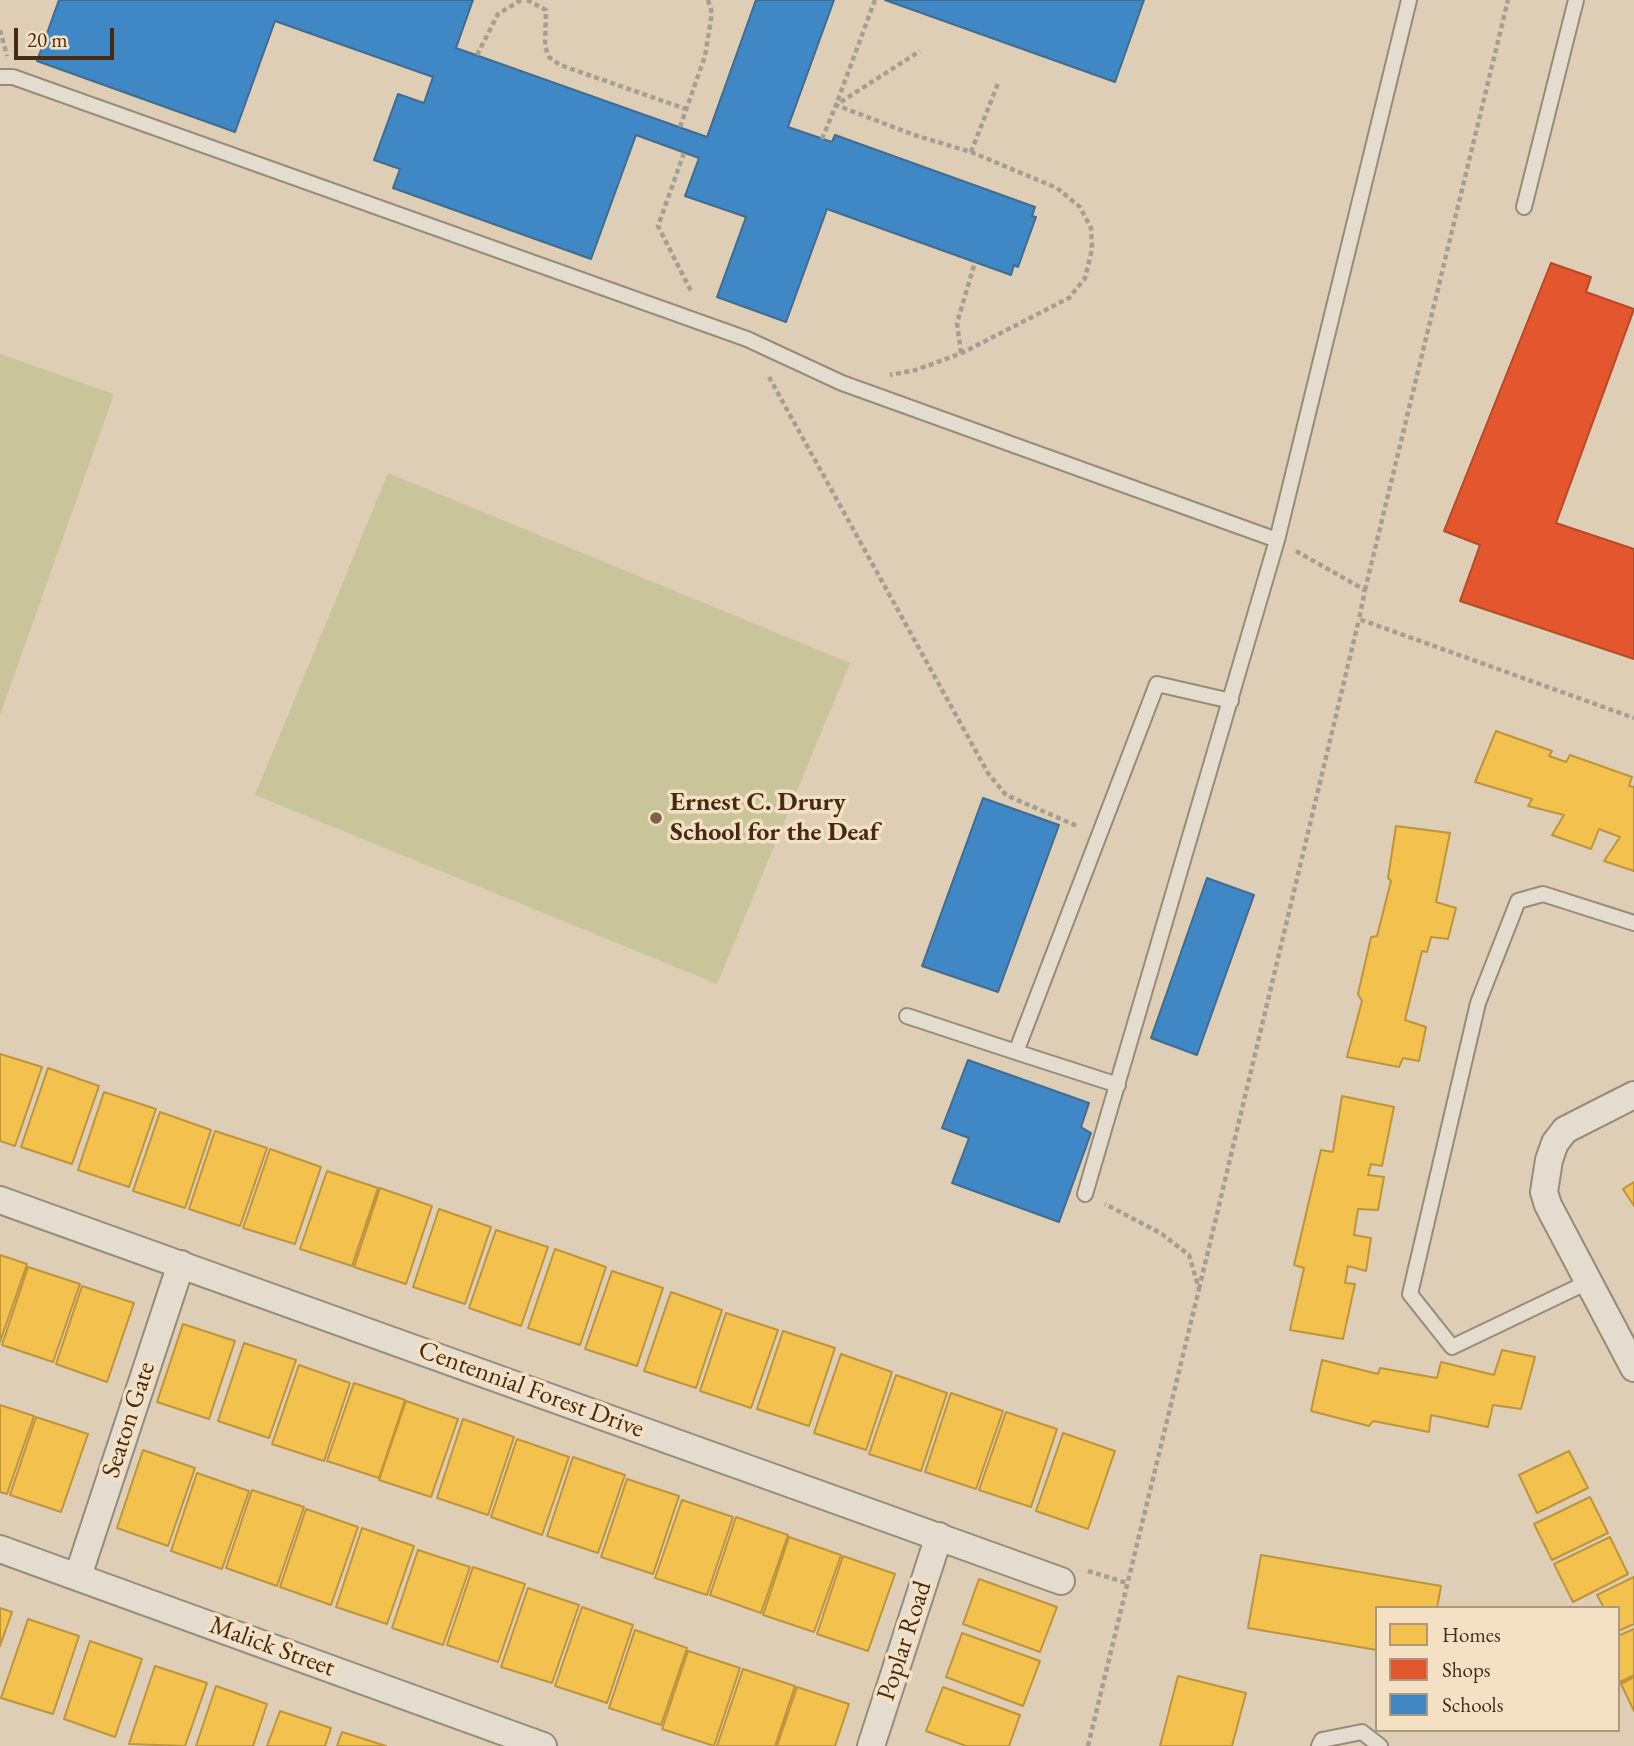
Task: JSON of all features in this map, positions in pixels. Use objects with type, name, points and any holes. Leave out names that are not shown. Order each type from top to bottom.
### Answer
[{"type":"street","points":[[1634,1095],[1565,1130],[1555,1143],[1549,1160],[1545,1192],[1548,1205],[1634,1368]]},
{"type":"street","name":"Centennial Forest Drive","points":[[0,1200],[1061,1581]]},
{"type":"street","name":"Seaton Gate","points":[[78,1576],[181,1264]]},
{"type":"street","name":"Poplar Road","points":[[871,1746],[939,1536]]},
{"type":"street","name":"Malick Street","points":[[0,1549],[543,1746]]},
{"type":"lane","points":[[1085,1194],[1277,540],[1409,0]]},
{"type":"lane","points":[[1524,207],[1576,0]]},
{"type":"lane","points":[[0,77],[13,77],[747,339],[842,383],[1277,540]]},
{"type":"lane","points":[[1016,1052],[1157,684],[1231,701]]},
{"type":"lane","points":[[1588,1282],[1452,1347],[1410,1294],[1478,1003],[1518,901],[1543,894],[1634,923]]},
{"type":"lane","points":[[907,1016],[1118,1085]]},
{"type":"lane","points":[[1319,1746],[1322,1740],[1362,1732],[1380,1746]]},
{"type":"path","points":[[477,55],[498,15],[521,0]]},
{"type":"path","points":[[527,0],[546,10],[545,46],[549,57],[560,65],[686,109]]},
{"type":"path","points":[[680,127],[705,56],[712,13],[708,0]]},
{"type":"path","points":[[822,139],[875,0]]},
{"type":"path","points":[[1088,1746],[1508,0]]},
{"type":"path","points":[[836,105],[920,51]]},
{"type":"path","points":[[971,152],[999,81]]},
{"type":"path","points":[[836,105],[914,135],[971,152],[1057,188],[1080,207],[1091,228],[1092,249],[1084,278],[1069,298],[961,353],[916,370],[842,383]]},
{"type":"path","points":[[684,153],[658,226],[709,326]]},
{"type":"path","points":[[961,353],[957,323],[975,262]]},
{"type":"path","points":[[747,339],[988,773],[1006,795],[1099,835]]},
{"type":"path","points":[[1277,540],[1366,590]]},
{"type":"path","points":[[1359,619],[1634,718]]},
{"type":"path","points":[[1085,1194],[1162,1234],[1189,1255],[1199,1289]]},
{"type":"path","points":[[1061,1581],[1085,1570],[1127,1583]]},
{"type":"shaded area","points":[[0,354],[114,394],[0,715]]},
{"type":"shaded area","points":[[388,473],[850,663],[717,984],[255,795]]},
{"type":"building: Homes","points":[[1496,731],[1552,751],[1549,756],[1566,762],[1570,755],[1632,777],[1629,786],[1634,787],[1634,871],[1604,861],[1620,837],[1599,829],[1591,849],[1552,835],[1564,815],[1528,806],[1532,799],[1475,782]]},
{"type":"building: Homes","points":[[1396,826],[1450,833],[1436,902],[1456,908],[1448,939],[1431,937],[1427,952],[1422,951],[1405,1020],[1426,1027],[1419,1061],[1403,1058],[1399,1067],[1347,1057],[1362,1001],[1358,994],[1371,937],[1377,936],[1391,881],[1388,878]]},
{"type":"building: Homes","points":[[0,1054],[42,1067],[15,1146],[0,1141]]},
{"type":"building: Homes","points":[[48,1068],[99,1086],[72,1164],[21,1147]]},
{"type":"building: Homes","points":[[104,1092],[156,1109],[129,1187],[78,1170]]},
{"type":"building: Homes","points":[[1342,1096],[1394,1107],[1382,1166],[1371,1164],[1368,1175],[1384,1177],[1378,1210],[1358,1209],[1354,1235],[1371,1238],[1366,1271],[1348,1266],[1345,1283],[1355,1284],[1343,1339],[1290,1330],[1304,1268],[1294,1265],[1321,1150],[1333,1152]]},
{"type":"building: Homes","points":[[160,1112],[211,1130],[185,1208],[133,1191]]},
{"type":"building: Homes","points":[[215,1131],[267,1148],[240,1226],[189,1209]]},
{"type":"building: Homes","points":[[270,1149],[321,1167],[295,1244],[243,1228]]},
{"type":"building: Homes","points":[[327,1171],[378,1188],[352,1266],[300,1249]]},
{"type":"building: Homes","points":[[1634,1182],[1634,1206],[1623,1189]]},
{"type":"building: Homes","points":[[380,1188],[432,1206],[406,1284],[354,1267]]},
{"type":"building: Homes","points":[[439,1209],[491,1227],[465,1304],[413,1287]]},
{"type":"building: Homes","points":[[496,1230],[548,1247],[521,1326],[469,1308]]},
{"type":"building: Homes","points":[[555,1249],[606,1267],[580,1345],[528,1328]]},
{"type":"building: Homes","points":[[0,1255],[27,1264],[0,1342]]},
{"type":"building: Homes","points":[[28,1267],[80,1284],[53,1362],[2,1345]]},
{"type":"building: Homes","points":[[612,1271],[663,1288],[637,1366],[585,1349]]},
{"type":"building: Homes","points":[[82,1286],[134,1303],[107,1382],[56,1364]]},
{"type":"building: Homes","points":[[671,1292],[722,1310],[696,1388],[644,1371]]},
{"type":"building: Homes","points":[[726,1313],[778,1330],[751,1408],[700,1391]]},
{"type":"building: Homes","points":[[183,1324],[235,1341],[209,1419],[157,1402]]},
{"type":"building: Homes","points":[[783,1331],[835,1348],[809,1426],[757,1409]]},
{"type":"building: Homes","points":[[244,1343],[296,1360],[269,1438],[218,1421]]},
{"type":"building: Homes","points":[[1502,1350],[1535,1357],[1521,1409],[1493,1405],[1488,1427],[1431,1415],[1429,1432],[1373,1421],[1369,1426],[1311,1411],[1322,1360],[1378,1374],[1380,1368],[1437,1378],[1441,1362],[1494,1375]]},
{"type":"building: Homes","points":[[841,1354],[892,1372],[866,1450],[814,1433]]},
{"type":"building: Homes","points":[[299,1365],[350,1383],[324,1461],[272,1444]]},
{"type":"building: Homes","points":[[896,1375],[947,1393],[921,1471],[869,1454]]},
{"type":"building: Homes","points":[[354,1383],[405,1400],[379,1478],[327,1461]]},
{"type":"building: Homes","points":[[951,1393],[1003,1411],[976,1489],[925,1472]]},
{"type":"building: Homes","points":[[406,1401],[458,1419],[431,1497],[379,1480]]},
{"type":"building: Homes","points":[[0,1405],[34,1416],[7,1494],[0,1492]]},
{"type":"building: Homes","points":[[1006,1412],[1057,1429],[1031,1507],[979,1490]]},
{"type":"building: Homes","points":[[36,1417],[88,1434],[61,1512],[10,1495]]},
{"type":"building: Homes","points":[[463,1419],[514,1437],[488,1515],[437,1498]]},
{"type":"building: Homes","points":[[1063,1433],[1115,1451],[1088,1529],[1036,1511]]},
{"type":"building: Homes","points":[[517,1439],[569,1457],[542,1535],[491,1517]]},
{"type":"building: Homes","points":[[143,1450],[195,1468],[168,1546],[117,1528]]},
{"type":"building: Homes","points":[[1569,1451],[1588,1488],[1537,1513],[1519,1475]]},
{"type":"building: Homes","points":[[573,1457],[625,1475],[598,1553],[547,1536]]},
{"type":"building: Homes","points":[[197,1473],[249,1491],[222,1569],[171,1551]]},
{"type":"building: Homes","points":[[627,1479],[679,1496],[653,1574],[601,1557]]},
{"type":"building: Homes","points":[[252,1490],[304,1507],[277,1586],[226,1568]]},
{"type":"building: Homes","points":[[1590,1497],[1608,1533],[1552,1560],[1534,1524]]},
{"type":"building: Homes","points":[[682,1500],[733,1517],[707,1595],[655,1578]]},
{"type":"building: Homes","points":[[306,1509],[358,1527],[331,1605],[280,1587]]},
{"type":"building: Homes","points":[[736,1517],[788,1535],[761,1613],[710,1595]]},
{"type":"building: Homes","points":[[362,1528],[414,1546],[387,1624],[336,1607]]},
{"type":"building: Homes","points":[[789,1537],[841,1555],[814,1632],[763,1615]]},
{"type":"building: Homes","points":[[1610,1537],[1628,1574],[1573,1602],[1554,1564]]},
{"type":"building: Homes","points":[[418,1550],[470,1567],[443,1645],[392,1628]]},
{"type":"building: Homes","points":[[1261,1555],[1441,1586],[1437,1606],[1375,1606],[1375,1650],[1248,1628]]},
{"type":"building: Homes","points":[[843,1556],[895,1574],[868,1651],[817,1634]]},
{"type":"building: Homes","points":[[473,1567],[525,1584],[498,1662],[447,1645]]},
{"type":"building: Homes","points":[[1634,1577],[1634,1624],[1620,1630],[1620,1606],[1603,1606],[1597,1595]]},
{"type":"building: Homes","points":[[979,1579],[1057,1607],[1040,1652],[963,1624]]},
{"type":"building: Homes","points":[[528,1588],[579,1605],[552,1683],[501,1667]]},
{"type":"building: Homes","points":[[582,1607],[633,1625],[607,1703],[555,1686]]},
{"type":"building: Homes","points":[[0,1608],[12,1612],[0,1646]]},
{"type":"building: Homes","points":[[28,1619],[79,1636],[53,1714],[1,1698]]},
{"type":"building: Homes","points":[[1634,1629],[1634,1675],[1620,1682],[1620,1635]]},
{"type":"building: Homes","points":[[635,1630],[687,1648],[661,1725],[609,1708]]},
{"type":"building: Homes","points":[[962,1633],[1040,1661],[1023,1706],[946,1677]]},
{"type":"building: Homes","points":[[90,1641],[142,1659],[115,1737],[64,1719]]},
{"type":"building: Homes","points":[[688,1651],[740,1668],[714,1746],[662,1729]]},
{"type":"building: Homes","points":[[155,1666],[207,1683],[185,1746],[129,1744]]},
{"type":"building: Homes","points":[[743,1669],[795,1686],[775,1746],[717,1746]]},
{"type":"building: Homes","points":[[1178,1676],[1246,1693],[1232,1746],[1160,1746]]},
{"type":"building: Homes","points":[[1634,1677],[1634,1711],[1621,1684]]},
{"type":"building: Homes","points":[[216,1686],[267,1704],[253,1746],[196,1746]]},
{"type":"building: Homes","points":[[797,1687],[849,1704],[835,1746],[777,1746]]},
{"type":"building: Homes","points":[[943,1687],[1020,1715],[1009,1746],[966,1746],[926,1731]]},
{"type":"building: Homes","points":[[280,1711],[331,1728],[325,1746],[267,1746]]},
{"type":"building: Homes","points":[[342,1732],[386,1746],[337,1746]]},
{"type":"building: Shops","points":[[1551,263],[1591,277],[1586,292],[1634,309],[1556,523],[1634,549],[1634,659],[1460,601],[1480,545],[1444,531]]},
{"type":"building: Schools","points":[[59,0],[473,0],[456,48],[707,137],[756,0],[834,0],[788,127],[832,142],[835,135],[1035,207],[1032,216],[1036,217],[1018,267],[1014,265],[1011,275],[827,209],[786,322],[717,297],[746,217],[685,196],[699,158],[636,135],[591,259],[393,188],[400,169],[374,160],[398,94],[424,103],[433,77],[275,21],[235,132],[37,61]]},
{"type":"building: Schools","points":[[885,0],[1144,0],[1115,82]]},
{"type":"building: Schools","points":[[983,798],[1059,825],[998,992],[922,966]]},
{"type":"building: Schools","points":[[1207,878],[1254,895],[1197,1055],[1151,1038]]},
{"type":"building: Schools","points":[[968,1060],[1089,1103],[1081,1127],[1091,1133],[1059,1222],[952,1183],[969,1138],[942,1128]]},
{"type":"place","name":"Ernest C. Drury School for the Deaf","points":[[656,818]]}]
